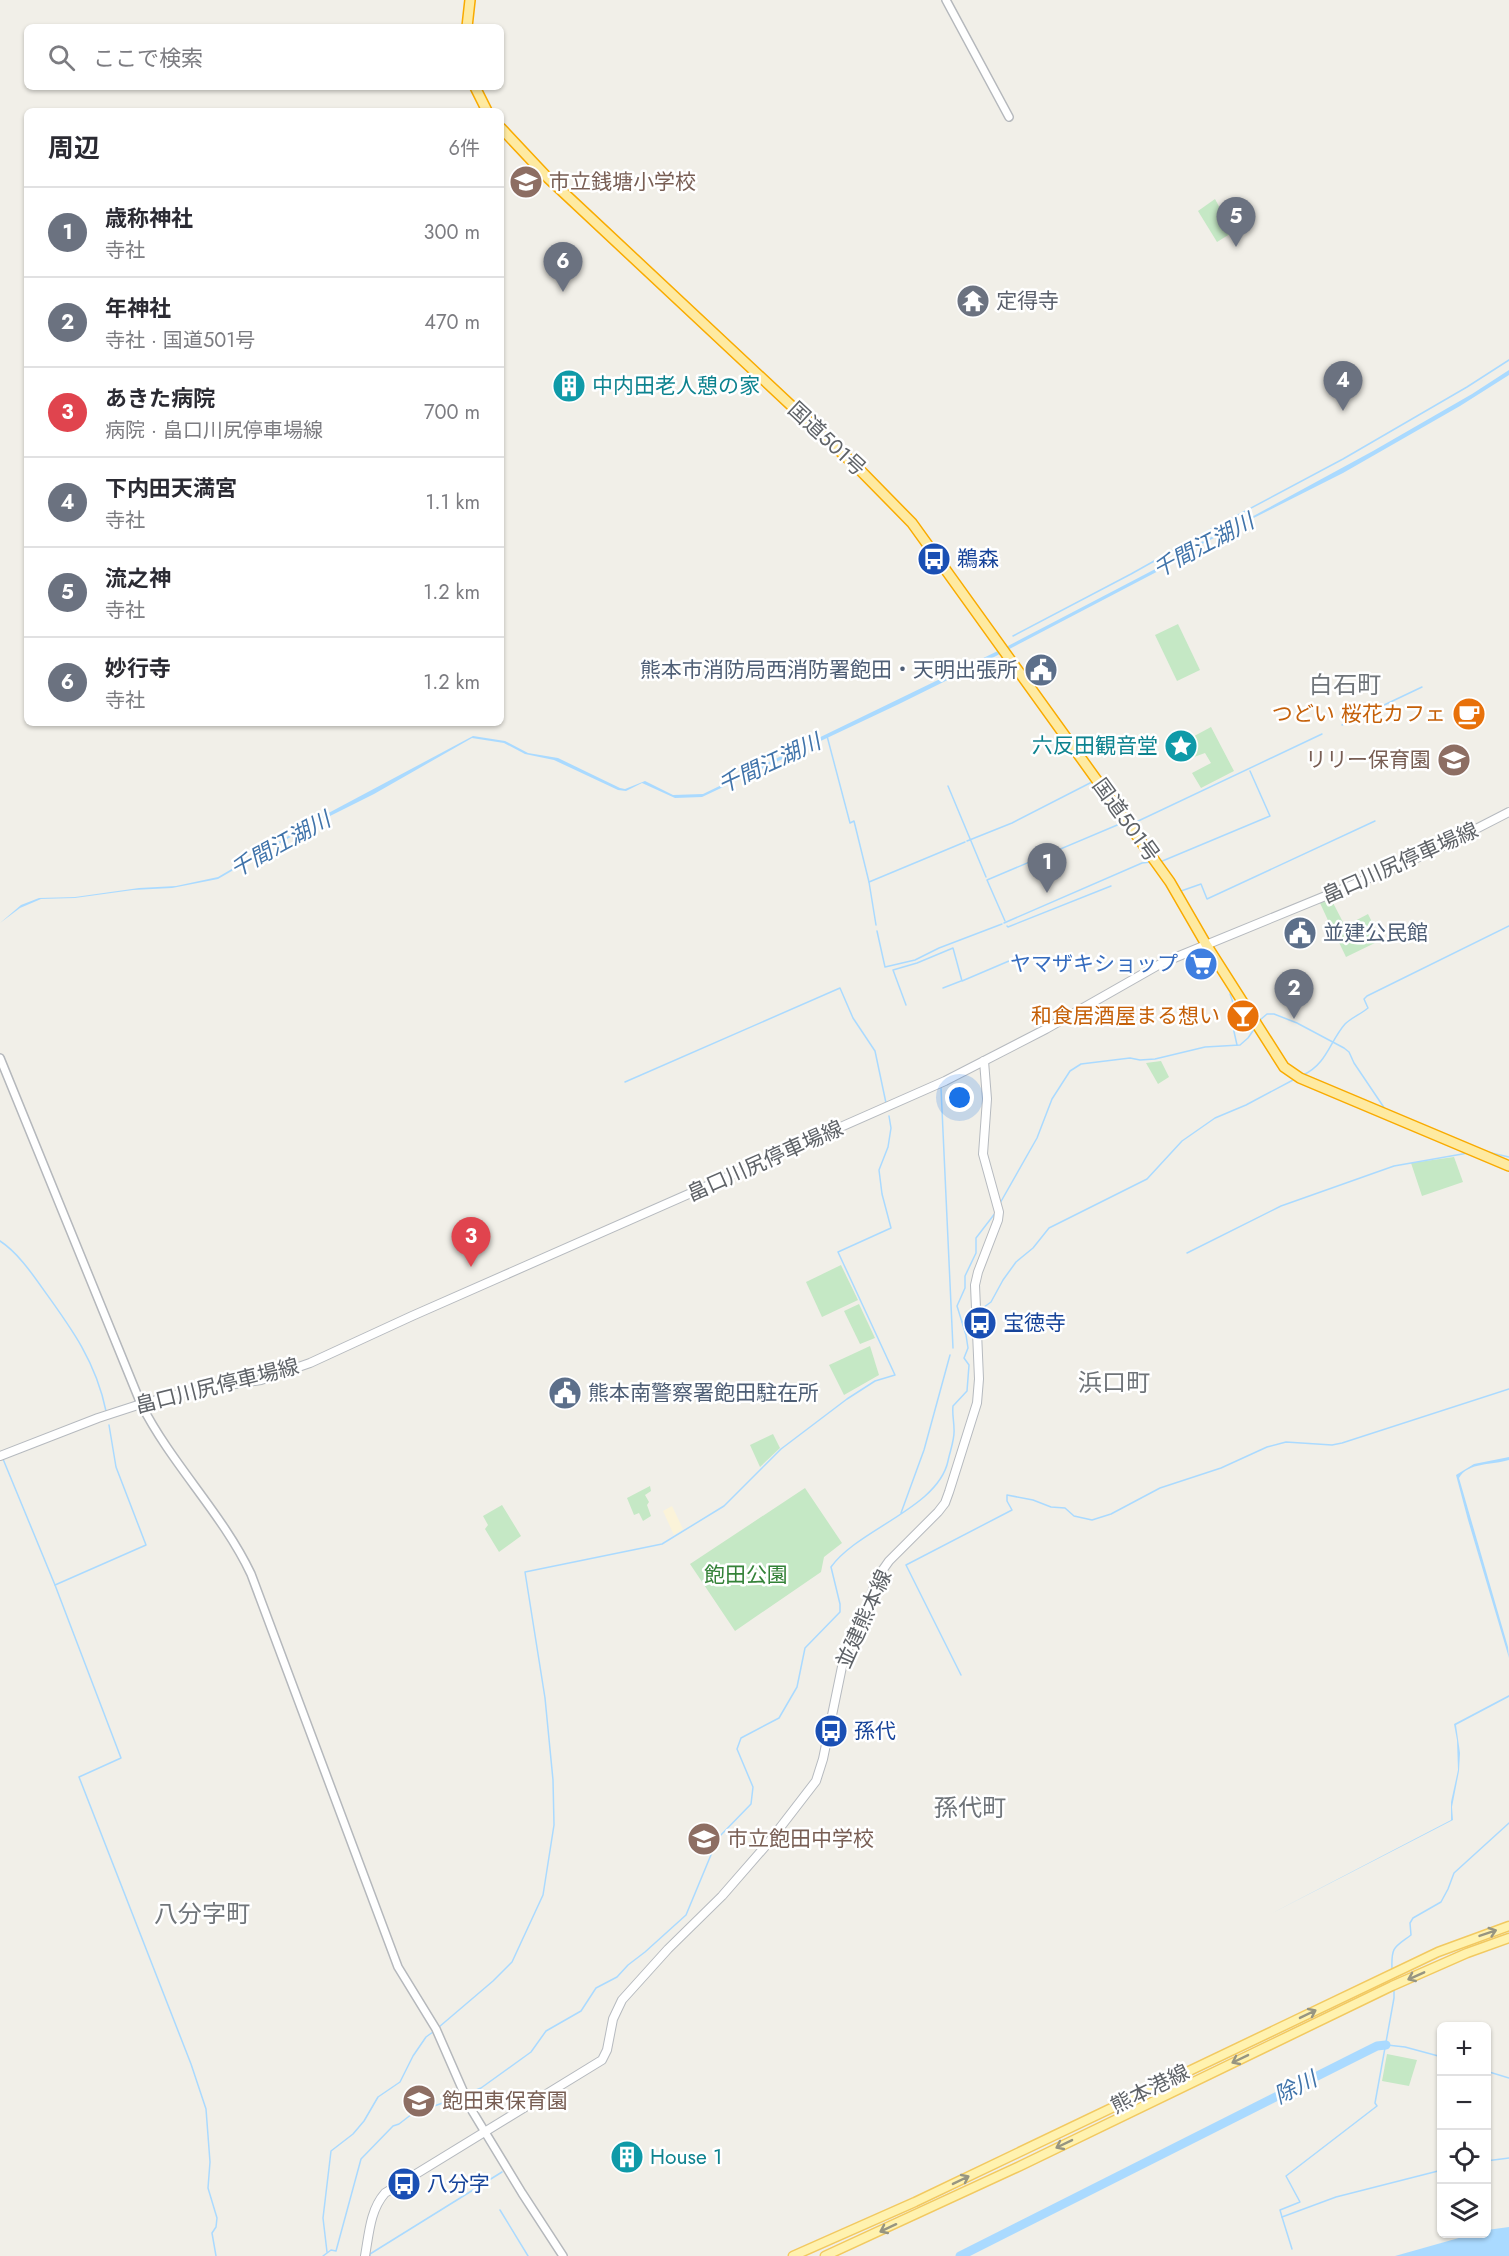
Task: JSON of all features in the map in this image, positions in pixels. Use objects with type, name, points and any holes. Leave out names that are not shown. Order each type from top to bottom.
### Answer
[{"type":"highway","points":[[467,24],[470,0]]},
{"type":"highway","points":[[476,90],[486,108]]},
{"type":"highway","name":"国道501号","points":[[504,131],[548,178],[912,523],[1164,873],[1274,1054],[1289,1071],[1300,1078],[1509,1166]]},
{"type":"main road","name":"畠口川尻停車場線","points":[[0,1456],[141,1404],[186,1392],[261,1380],[310,1364],[412,1316],[916,1094],[1046,1029],[1147,971],[1426,854],[1509,812]]},
{"type":"main road","name":"並建熊本線","points":[[365,2256],[372,2218],[385,2193],[602,2060],[617,2008],[622,2000],[668,1949],[722,1896],[816,1781],[824,1759],[844,1657],[864,1615],[877,1578],[889,1561],[945,1503],[977,1403],[979,1379],[975,1285],[999,1212],[983,1154],[987,1099],[984,1062]]},
{"type":"main road","name":"熊本港線","points":[[793,2256],[860,2228],[1436,1953],[1509,1926]]},
{"type":"main road","name":"熊本港線","points":[[825,2256],[1020,2166],[1279,2040],[1467,1953],[1509,1938]]},
{"type":"main road","points":[[1436,1953],[1441,1965]]},
{"type":"main road","points":[[1274,2030],[1279,2040]]},
{"type":"main road","points":[[1163,2083],[1168,2094]]},
{"type":"main road","points":[[1014,2154],[1020,2166]]},
{"type":"street","points":[[946,0],[1009,117]]},
{"type":"street","points":[[0,1058],[141,1404],[157,1434],[234,1541],[251,1574],[394,1956],[432,2023],[462,2093],[484,2132],[563,2256]]},
{"type":"street","points":[[860,2228],[867,2238]]},
{"type":"green space","points":[[1215,199],[1233,232],[1217,242],[1198,211]]},
{"type":"green space","points":[[1178,624],[1200,670],[1177,681],[1155,635]]},
{"type":"green space","points":[[1211,727],[1234,771],[1201,788],[1192,773],[1211,763],[1205,753],[1194,757],[1185,741]]},
{"type":"green space","points":[[1331,899],[1344,924],[1332,929],[1320,903]]},
{"type":"green space","points":[[1368,914],[1381,940],[1346,957],[1334,932]]},
{"type":"green space","points":[[1161,1061],[1169,1077],[1158,1084],[1146,1063]]},
{"type":"green space","points":[[1454,1157],[1463,1182],[1422,1196],[1411,1163]]},
{"type":"green space","points":[[841,1265],[858,1300],[822,1317],[806,1282]]},
{"type":"green space","points":[[859,1304],[875,1338],[860,1344],[844,1311]]},
{"type":"green space","points":[[870,1346],[879,1375],[844,1395],[829,1365]]},
{"type":"green space","points":[[773,1434],[780,1448],[760,1467],[750,1445]]},
{"type":"green space","points":[[650,1486],[651,1491],[645,1495],[649,1502],[647,1505],[651,1516],[643,1521],[639,1513],[634,1515],[627,1498]]},
{"type":"green space","name":"飽田公園","points":[[805,1488],[842,1543],[824,1557],[821,1572],[735,1631],[690,1564]]},
{"type":"green space","points":[[502,1505],[521,1536],[499,1552],[485,1529],[488,1525],[483,1516]]},
{"type":"green space","points":[[1387,2054],[1417,2060],[1409,2086],[1382,2081]]},
{"type":"sand","points":[[672,1506],[683,1529],[674,1535],[663,1511]]},
{"type":"water","name":"千間江湖川","points":[[1509,370],[1509,375],[1460,406],[1343,473],[1198,546],[1187,556],[996,656],[702,797],[675,798],[642,783],[626,791],[618,790],[554,760],[525,754],[504,743],[472,738],[374,794],[325,817],[218,879],[172,888],[133,890],[75,898],[41,899],[20,908],[0,923],[21,905],[39,898],[75,897],[139,888],[176,886],[218,877],[321,817],[473,736],[505,741],[528,753],[558,758],[620,788],[625,789],[645,781],[673,795],[703,794],[1006,647],[1186,553],[1197,544],[1235,526],[1373,451]]},
{"type":"water","points":[[1509,1457],[1509,1460],[1468,1469],[1459,1478],[1508,1647],[1509,1658],[1456,1475],[1474,1464]]},
{"type":"water","points":[[1509,1695],[1456,1725],[1460,1753],[1459,1771],[1452,1807],[1453,1820],[1230,1935],[1451,1820],[1451,1802],[1458,1770],[1454,1724]]},
{"type":"water","points":[[1509,2227],[1509,2256],[1395,2256],[1459,2238],[1491,2238],[1491,2229]]},
{"type":"waterway","name":"千間江湖川","points":[[1013,636],[1343,459],[1509,360]]},
{"type":"waterway","points":[[1342,725],[1422,687]]},
{"type":"waterway","points":[[1134,823],[1322,734]]},
{"type":"waterway","name":"千間江湖川","points":[[827,736],[850,823],[854,821],[869,882],[876,925]]},
{"type":"waterway","points":[[1160,862],[1270,816],[1250,771]]},
{"type":"waterway","points":[[967,841],[1012,823],[1092,782]]},
{"type":"waterway","points":[[948,786],[986,877]]},
{"type":"waterway","points":[[1181,891],[1201,884],[1207,899],[1375,821]]},
{"type":"waterway","points":[[1005,921],[987,880],[1122,823]]},
{"type":"waterway","points":[[869,882],[965,842]]},
{"type":"waterway","points":[[1004,923],[1142,863],[1151,862]]},
{"type":"waterway","points":[[1007,926],[1111,886]]},
{"type":"waterway","points":[[877,931],[885,967],[915,960],[939,948],[1002,924]]},
{"type":"waterway","points":[[1303,1075],[1323,1059],[1345,1024],[1368,1008],[1364,999],[1367,996],[1509,926]]},
{"type":"waterway","points":[[906,1005],[893,970],[953,948],[962,981],[1016,958]]},
{"type":"waterway","points":[[943,988],[961,981]]},
{"type":"waterway","points":[[625,1082],[840,988],[853,1018],[875,1051],[886,1103]]},
{"type":"waterway","points":[[1230,994],[1237,1014],[1233,1027],[1237,1045]]},
{"type":"waterway","points":[[1260,1020],[1267,1014],[1274,1014],[1297,1023],[1344,1048],[1349,1052],[1385,1109]]},
{"type":"waterway","points":[[999,1205],[1037,1138],[1052,1099],[1070,1071],[1081,1064],[1130,1058],[1155,1059],[1205,1047],[1240,1045],[1255,1028]]},
{"type":"waterway","points":[[980,1310],[991,1302],[1016,1262],[1033,1248],[1049,1228],[1147,1179],[1182,1141],[1215,1118],[1246,1105],[1293,1080]]},
{"type":"waterway","points":[[941,1088],[953,1348]]},
{"type":"waterway","points":[[439,2027],[512,1962],[543,1895],[554,1825],[553,1780],[545,1698],[525,1572],[662,1544],[724,1506],[781,1449],[847,1399],[875,1381],[895,1375],[838,1252],[891,1228],[882,1194],[879,1170],[888,1147],[891,1128],[889,1116]]},
{"type":"waterway","points":[[1487,1152],[1509,1157]]},
{"type":"waterway","points":[[1187,1253],[1281,1206],[1394,1166],[1468,1153]]},
{"type":"waterway","points":[[466,2094],[481,2088],[531,2052],[546,2031],[581,2011],[596,1988],[617,1977],[686,1915],[718,1838],[751,1804],[753,1787],[737,1749],[741,1738],[779,1718],[797,1687],[805,1648],[840,1612],[831,1567],[843,1553],[859,1541],[914,1505],[941,1477],[954,1437],[953,1406],[967,1391],[969,1365],[964,1358],[968,1348],[957,1306],[965,1288],[965,1276],[976,1253],[976,1238],[996,1212]]},
{"type":"waterway","points":[[0,1241],[29,1269],[73,1332],[96,1377],[106,1411]]},
{"type":"waterway","points":[[962,1322],[973,1314]]},
{"type":"waterway","points":[[901,1513],[924,1450],[950,1355]]},
{"type":"waterway","points":[[961,1675],[906,1565],[1012,1510],[1007,1501],[1007,1495],[1033,1500],[1051,1507],[1065,1508],[1074,1516],[1092,1520],[1111,1514],[1160,1488],[1221,1468],[1267,1447],[1286,1442],[1332,1445],[1342,1443],[1509,1389]]},
{"type":"waterway","points":[[55,1585],[146,1545],[116,1467],[109,1425]]},
{"type":"waterway","points":[[3,1459],[55,1585],[121,1758],[79,1777],[191,2064],[206,2109],[210,2162],[208,2188],[217,2218],[216,2227],[212,2233],[216,2256]]},
{"type":"waterway","name":"除川","points":[[1392,1969],[1393,1951],[1411,1935],[1410,1923],[1413,1918],[1441,1902],[1454,1873],[1509,1823]]},
{"type":"waterway","points":[[1282,2217],[1280,2210],[1300,2202],[1286,2176],[1377,2106],[1375,2103],[1394,1989]]},
{"type":"waterway","points":[[327,2252],[323,2218],[331,2151],[353,2134],[364,2121],[378,2097],[400,2082],[413,2056],[426,2037],[433,2032]]},
{"type":"waterway","name":"除川","points":[[960,2256],[1377,2046],[1386,2045]]},
{"type":"waterway","points":[[1387,2045],[1437,2056]]},
{"type":"waterway","points":[[1491,2073],[1509,2078]]},
{"type":"waterway","points":[[323,2256],[331,2250],[336,2251],[361,2159],[393,2126],[412,2114],[462,2096]]},
{"type":"waterway","points":[[1491,2160],[1509,2158]]},
{"type":"waterway","points":[[1292,2249],[1282,2217],[1336,2197],[1437,2171]]},
{"type":"waterway","points":[[370,2256],[502,2172]]},
{"type":"waterway","points":[[500,2210],[528,2256]]},
{"type":"place","name":"市立銭塘小学校","points":[[526,182]]},
{"type":"place","name":"流之神","points":[[1236,247]]},
{"type":"place","name":"妙行寺","points":[[563,292]]},
{"type":"place","name":"定得寺","points":[[973,301]]},
{"type":"place","name":"中内田老人憩の家","points":[[569,386]]},
{"type":"place","name":"下内田天満宮","points":[[1343,411]]},
{"type":"place","name":"鵜森","points":[[934,559]]},
{"type":"place","name":"熊本市消防局西消防署飽田・天明出張所","points":[[1041,670]]},
{"type":"place","name":"つどい 桜花カフェ","points":[[1469,714]]},
{"type":"place","name":"六反田観音堂","points":[[1181,746]]},
{"type":"place","name":"リリー保育園","points":[[1454,760]]},
{"type":"place","name":"歳称神社","points":[[1047,893]]},
{"type":"place","name":"並建公民館","points":[[1300,933]]},
{"type":"place","name":"ヤマザキショップ","points":[[1201,964]]},
{"type":"place","name":"和食居酒屋まる想い","points":[[1243,1016]]},
{"type":"place","name":"年神社","points":[[1294,1019]]},
{"type":"place","name":"あきた病院","points":[[471,1267]]},
{"type":"place","name":"宝徳寺","points":[[980,1323]]},
{"type":"place","name":"熊本南警察署飽田駐在所","points":[[565,1393]]},
{"type":"place","name":"孫代","points":[[831,1731]]},
{"type":"place","name":"市立飽田中学校","points":[[704,1839]]},
{"type":"place","name":"飽田東保育園","points":[[419,2101]]},
{"type":"place","name":"House 1","points":[[627,2157]]},
{"type":"place","name":"八分字","points":[[404,2184]]},
{"type":"district","name":"白石町","points":[[1345,685]]},
{"type":"district","name":"浜口町","points":[[1114,1383]]},
{"type":"district","name":"孫代町","points":[[970,1808]]},
{"type":"district","name":"八分字町","points":[[202,1914]]}]
